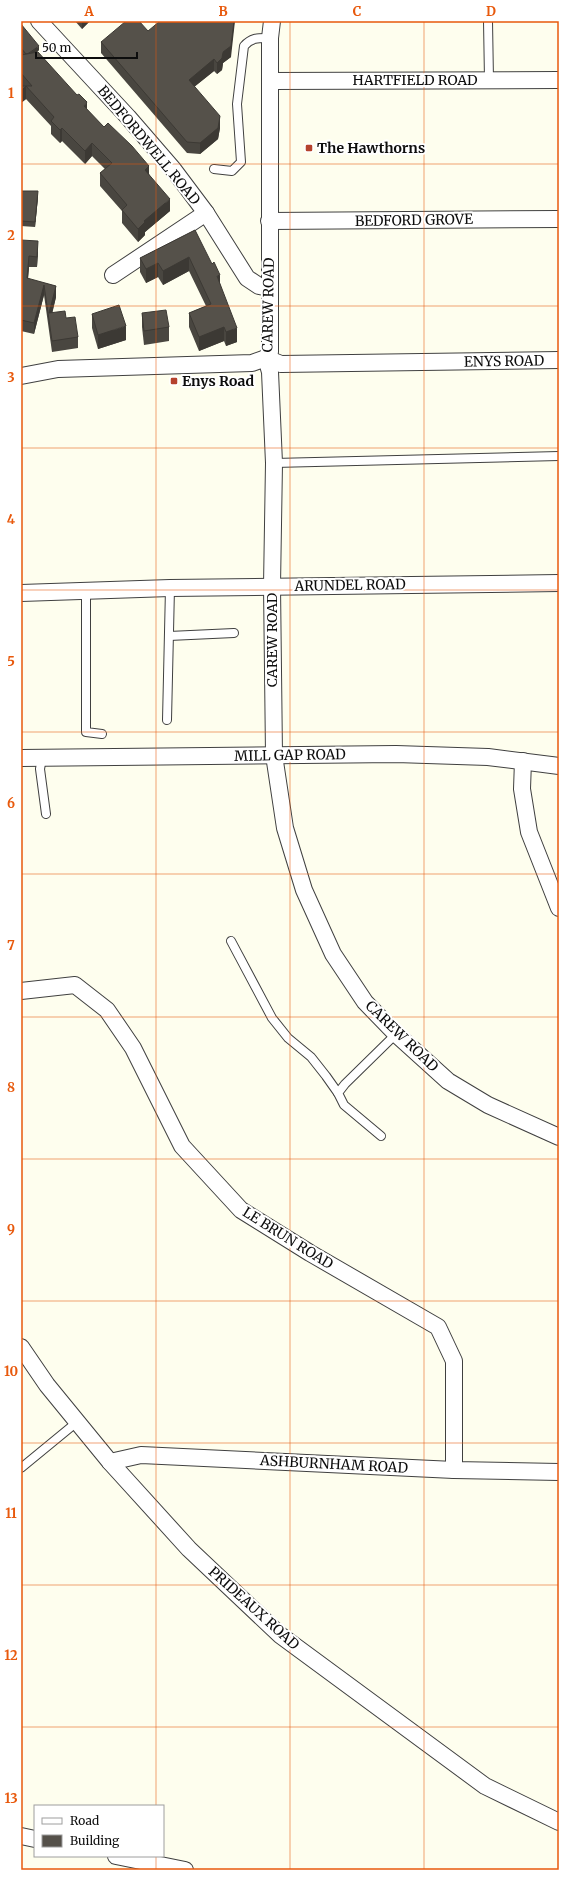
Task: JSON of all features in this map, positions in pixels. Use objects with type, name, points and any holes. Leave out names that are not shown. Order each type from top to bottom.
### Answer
[{"type":"street","name":"BEDFORDWELL ROAD","points":[[39,21],[128,117],[172,169],[206,213],[247,278],[259,286],[269,288]]},
{"type":"street","name":"CAREW ROAD","points":[[272,21],[270,38],[270,352],[266,358],[270,372],[274,463],[272,586],[274,755],[285,828],[304,890],[333,954],[365,1002],[396,1034],[448,1081],[488,1105],[559,1137]]},
{"type":"street","name":"HARTFIELD ROAD","points":[[270,81],[559,80]]},
{"type":"street","points":[[113,275],[206,213]]},
{"type":"street","name":"BEDFORD GROVE","points":[[269,222],[559,219]]},
{"type":"street","points":[[21,376],[58,369],[252,363],[266,358]]},
{"type":"street","name":"ENYS ROAD","points":[[266,358],[281,364],[559,360]]},
{"type":"street","name":"ARUNDEL ROAD","points":[[21,593],[272,586],[559,583]]},
{"type":"street","name":"MILL GAP ROAD","points":[[21,758],[396,754],[488,757],[559,766]]},
{"type":"street","points":[[523,761],[522,789],[529,832],[559,908]]},
{"type":"street","name":"LE BRUN ROAD","points":[[21,991],[75,986],[107,1010],[134,1048],[182,1146],[241,1210],[310,1253],[438,1327],[454,1361],[454,1470]]},
{"type":"street","name":"PRIDEAUX ROAD","points":[[21,1347],[47,1385],[110,1462],[189,1549],[280,1635],[485,1786],[559,1822]]},
{"type":"street","name":"ASHBURNHAM ROAD","points":[[110,1462],[141,1456],[454,1470],[559,1472]]},
{"type":"street","points":[[21,1836],[34,1839]]},
{"type":"street","points":[[121,1857],[185,1870]]},
{"type":"lane","points":[[488,21],[489,80]]},
{"type":"lane","points":[[214,169],[232,171],[241,162],[237,104],[244,46],[249,41],[256,38],[270,38]]},
{"type":"lane","points":[[274,463],[559,456]]},
{"type":"lane","points":[[167,720],[170,588]]},
{"type":"lane","points":[[86,592],[86,732],[102,734]]},
{"type":"lane","points":[[169,636],[234,633]]},
{"type":"lane","points":[[42,758],[40,769],[46,814]]},
{"type":"lane","points":[[231,941],[272,1018],[288,1038],[310,1056],[326,1076],[344,1105],[381,1136]]},
{"type":"lane","points":[[338,1094],[344,1084],[396,1034]]},
{"type":"lane","points":[[21,1468],[77,1422]]},
{"type":"building","points":[[126,21],[139,21],[148,31],[160,21],[234,21],[231,46],[223,52],[222,58],[217,63],[214,59],[189,80],[220,116],[218,128],[200,143],[187,142],[101,42]]},
{"type":"building","points":[[21,24],[39,46],[26,54],[21,48]]},
{"type":"building","points":[[38,52],[77,95],[79,94],[87,102],[84,106],[104,127],[108,123],[132,146],[149,166],[145,170],[170,199],[144,221],[145,222],[138,229],[122,210],[127,205],[100,173],[112,163],[92,143],[85,151],[62,128],[60,130],[51,121],[54,117],[26,86],[32,86],[21,73],[21,55]]},
{"type":"building","points":[[21,86],[26,86],[21,91]]},
{"type":"building","points":[[21,191],[38,191],[35,222],[21,221]]},
{"type":"building","points":[[195,230],[212,264],[214,262],[220,275],[217,276],[237,328],[226,332],[224,327],[199,337],[189,313],[211,304],[189,257],[163,271],[158,263],[146,269],[140,258]]},
{"type":"building","points":[[21,240],[38,241],[37,257],[29,256],[27,278],[56,286],[49,313],[65,311],[66,318],[75,317],[78,337],[52,341],[44,285],[34,323],[21,320]]},
{"type":"building","points":[[119,305],[126,326],[98,335],[92,314]]},
{"type":"building","points":[[166,310],[169,327],[144,331],[142,313]]},
{"type":"place","name":"The Hawthorns","points":[[309,148]]},
{"type":"place","name":"Enys Road","points":[[174,381]]}]
